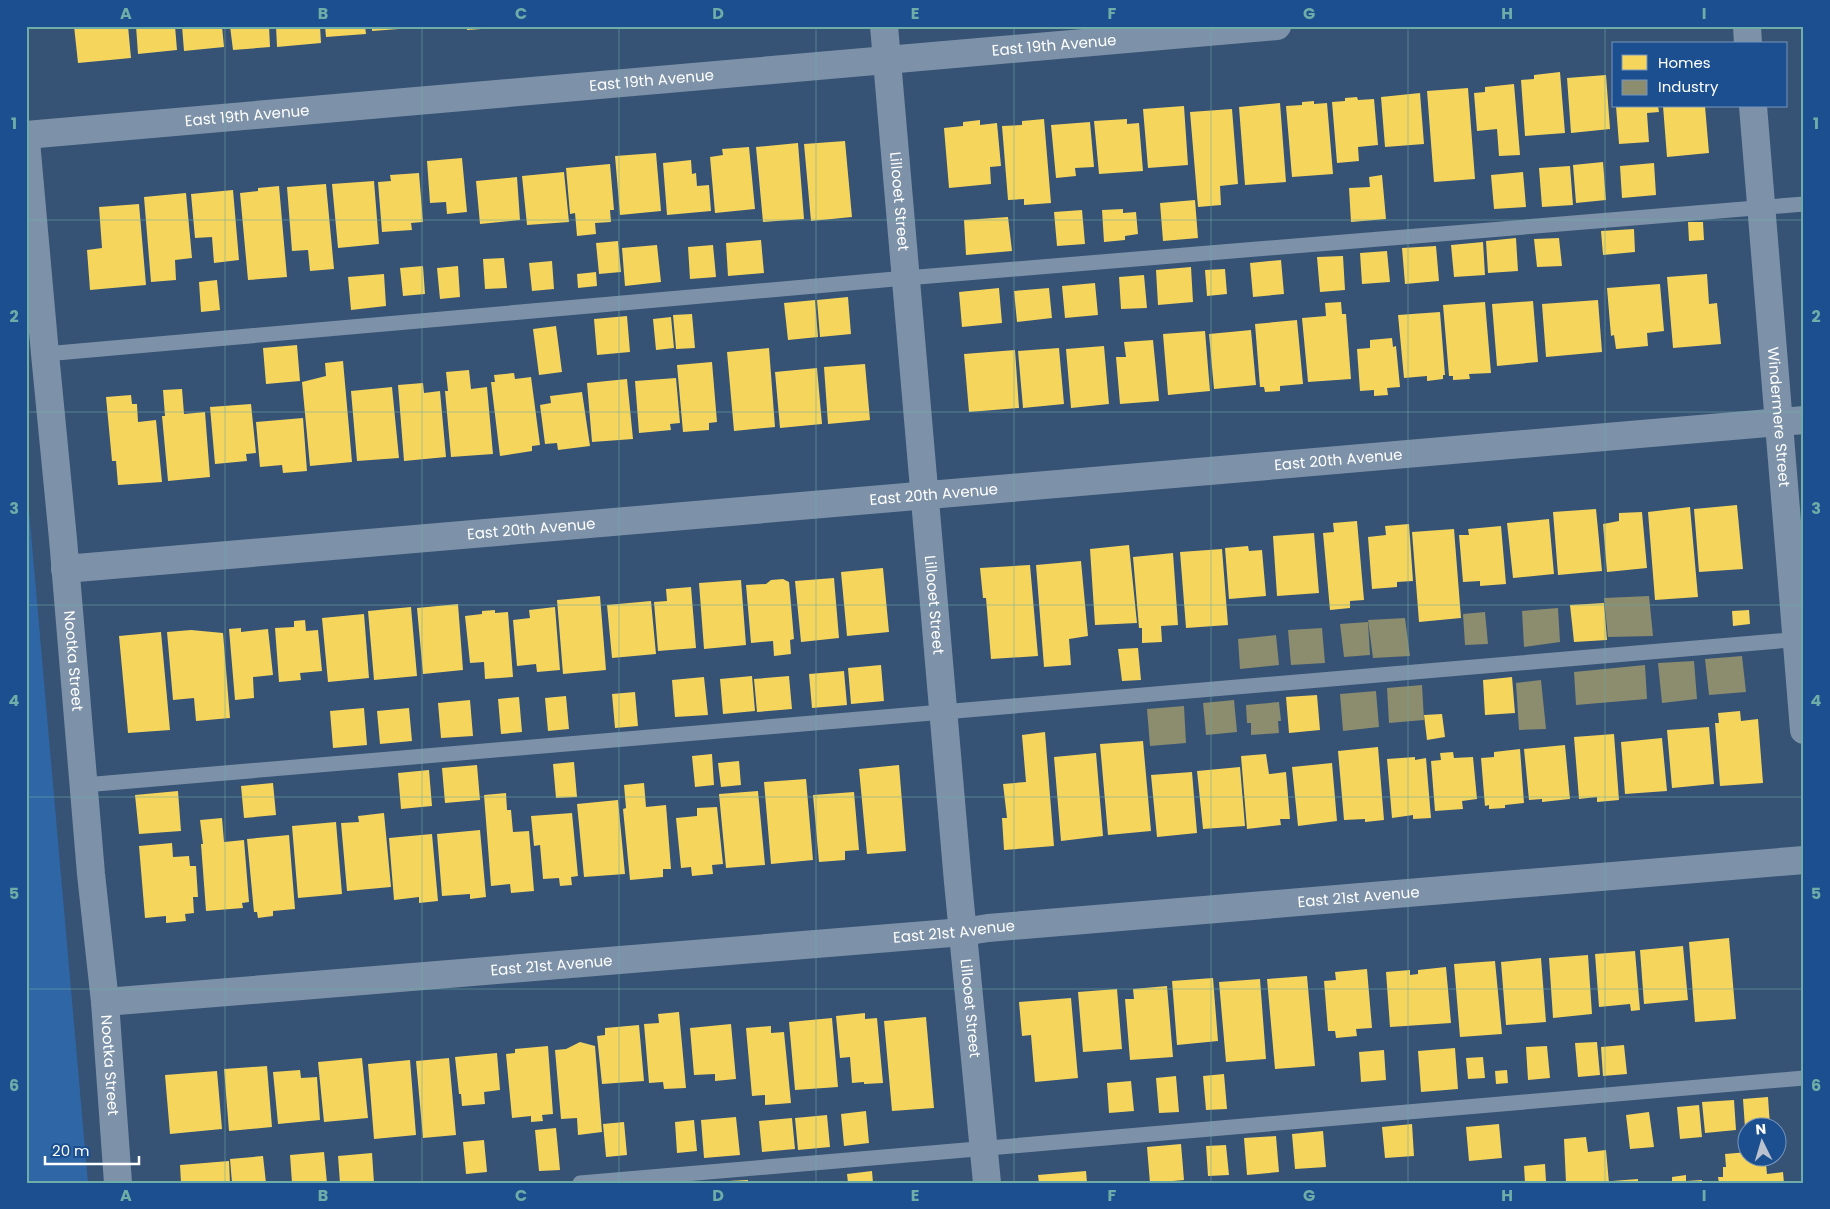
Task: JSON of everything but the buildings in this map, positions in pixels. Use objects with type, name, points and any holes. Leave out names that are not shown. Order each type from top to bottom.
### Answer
[{"type":"street","name":"Lillooet Street","points":[[884,26],[963,932],[987,1183]]},
{"type":"street","name":"East 19th Avenue","points":[[26,136],[1277,26]]},
{"type":"street","points":[[1747,26],[1748,42]]},
{"type":"street","name":"Windermere Street","points":[[1753,108],[1761,208],[1791,421],[1804,730]]},
{"type":"street","name":"Nootka Street","points":[[26,141],[66,569],[91,874],[105,1002],[118,1183]]},
{"type":"street","name":"East 20th Avenue","points":[[66,569],[1791,421]]},
{"type":"street","name":"East 21st Avenue","points":[[105,1002],[963,932],[1804,860]]},
{"type":"lane","points":[[45,354],[906,278],[1804,204]]},
{"type":"lane","points":[[84,785],[1800,639]]},
{"type":"lane","points":[[580,1183],[1804,1078]]},
{"type":"shaded area","points":[[26,476],[88,1183],[26,1183]]}]
